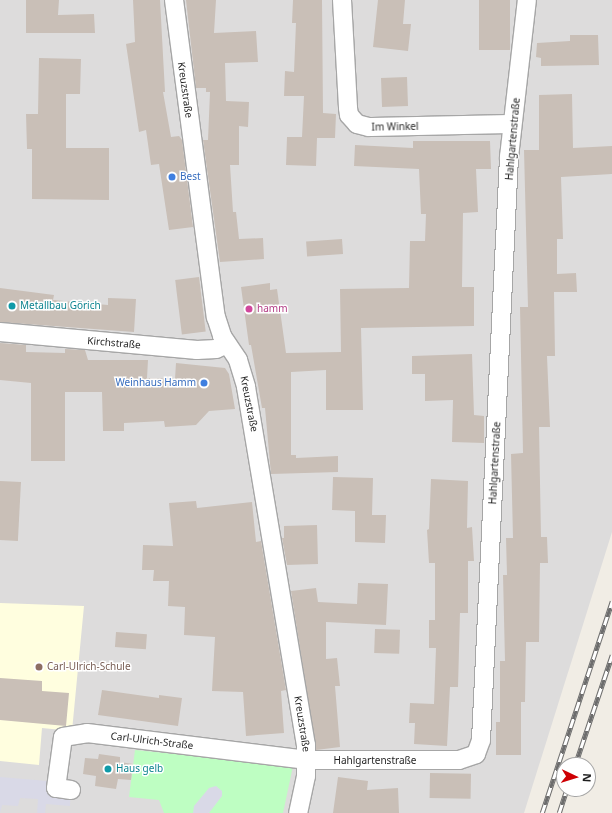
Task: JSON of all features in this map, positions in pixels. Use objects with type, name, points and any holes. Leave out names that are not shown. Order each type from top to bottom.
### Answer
[{"type":"street","name":"Kreuzstraße","points":[[174,0],[213,299],[219,328],[227,344],[238,360],[246,387],[307,760],[298,813]]},
{"type":"street","name":"Im Winkel","points":[[342,0],[348,108],[350,115],[357,124],[369,127],[512,124]]},
{"type":"street","name":"Hahlgartenstraße","points":[[307,760],[459,760],[472,758],[480,748],[512,124],[527,0]]},
{"type":"street","name":"Kirchstraße","points":[[0,332],[197,350],[216,349],[227,344]]},
{"type":"street","name":"Carl-Ulrich-Straße","points":[[64,786],[63,737],[87,732],[307,760]]},
{"type":"shaded area","points":[[0,0],[612,0],[612,532],[524,813],[0,813]]},
{"type":"shaded area","name":"Carl-Ulrich-Schule","points":[[0,603],[84,606],[72,731],[42,728],[39,765],[0,761]]},
{"type":"shaded area","points":[[0,777],[71,783],[70,806],[46,804],[45,813],[37,813],[38,799],[20,798],[18,806],[2,805],[0,813]]},
{"type":"shaded area","points":[[216,786],[222,791],[222,796],[209,813],[193,813],[194,806],[209,788]]},
{"type":"green space","points":[[135,750],[293,766],[283,813],[164,813],[159,800],[129,797]]},
{"type":"building","points":[[26,0],[59,0],[58,15],[94,14],[95,33],[26,33]]},
{"type":"building","points":[[133,0],[160,0],[165,92],[163,92],[171,137],[179,136],[182,140],[193,227],[169,230],[159,164],[151,165],[146,130],[139,132],[126,44],[135,42]]},
{"type":"building","points":[[186,0],[216,0],[214,33],[256,31],[258,62],[225,63],[226,101],[249,102],[248,127],[239,126],[239,165],[230,165],[233,212],[236,212],[239,239],[263,238],[264,259],[220,262],[203,140],[208,140],[210,92],[206,92],[206,88],[196,88]]},
{"type":"building","points":[[293,0],[322,0],[323,113],[336,114],[335,138],[317,138],[316,166],[286,165],[287,137],[302,137],[304,96],[284,96],[285,71],[294,72],[296,23],[292,23]]},
{"type":"building","points":[[378,0],[405,0],[403,24],[411,24],[408,51],[373,47]]},
{"type":"building","points":[[479,0],[510,0],[510,50],[479,50]]},
{"type":"building","points":[[570,35],[598,35],[599,65],[541,66],[541,58],[536,57],[537,43],[570,41]]},
{"type":"building","points":[[39,58],[81,59],[80,94],[66,94],[66,148],[109,148],[109,200],[32,199],[32,149],[27,149],[26,114],[38,114]]},
{"type":"building","points":[[407,77],[408,106],[382,107],[381,78]]},
{"type":"building","points":[[572,94],[573,148],[612,146],[612,174],[561,177],[563,239],[557,239],[557,274],[576,273],[577,292],[554,292],[555,356],[547,356],[550,427],[539,427],[541,537],[547,537],[548,563],[540,563],[539,642],[526,642],[525,702],[521,702],[521,755],[496,755],[496,722],[500,722],[500,661],[505,661],[503,575],[507,575],[506,538],[513,538],[511,454],[523,453],[520,307],[528,307],[524,150],[539,150],[539,95]]},
{"type":"building","points":[[413,141],[490,141],[491,169],[476,169],[478,212],[463,213],[462,287],[474,287],[474,326],[361,328],[363,410],[326,410],[326,370],[291,372],[291,455],[296,455],[296,458],[338,456],[338,472],[271,474],[265,408],[262,408],[251,345],[249,345],[241,287],[270,283],[270,290],[277,289],[286,353],[341,352],[340,289],[409,288],[410,241],[425,241],[426,214],[421,214],[419,169],[354,166],[355,145],[413,148]]},
{"type":"building","points":[[342,239],[343,254],[307,256],[306,242]]},
{"type":"building","points":[[199,277],[206,332],[182,335],[175,280]]},
{"type":"building","points":[[0,288],[54,295],[53,300],[108,305],[108,298],[136,299],[134,332],[0,322]]},
{"type":"building","points":[[0,343],[26,345],[26,352],[65,353],[65,349],[85,350],[88,360],[148,360],[147,378],[175,379],[176,363],[225,368],[229,374],[235,409],[209,411],[196,425],[165,427],[164,421],[124,423],[124,431],[103,431],[102,392],[65,392],[65,461],[31,461],[31,383],[0,380]]},
{"type":"building","points":[[472,354],[474,415],[484,416],[484,443],[452,442],[453,400],[425,401],[425,374],[412,374],[412,356]]},
{"type":"building","points":[[333,477],[373,478],[372,515],[386,515],[385,543],[355,542],[355,511],[332,510]]},
{"type":"building","points":[[431,479],[468,481],[467,528],[472,527],[474,561],[468,561],[468,613],[460,613],[458,687],[450,687],[447,746],[414,744],[415,723],[409,723],[410,703],[434,704],[436,648],[429,648],[429,620],[435,620],[435,563],[429,563],[427,530],[429,529]]},
{"type":"building","points":[[0,481],[21,482],[18,541],[0,540]]},
{"type":"building","points":[[196,501],[197,508],[252,502],[256,542],[261,541],[286,690],[281,691],[284,733],[246,736],[243,692],[212,691],[215,637],[184,635],[185,607],[168,606],[169,581],[153,581],[154,570],[142,570],[143,545],[173,546],[169,503]]},
{"type":"building","points":[[317,525],[318,564],[287,565],[282,538],[284,538],[284,526]]},
{"type":"building","points":[[358,583],[388,584],[386,625],[326,622],[326,659],[337,658],[340,686],[335,686],[340,747],[316,750],[291,591],[316,588],[318,602],[357,604]]},
{"type":"building","points":[[375,629],[400,630],[399,654],[374,653]]},
{"type":"building","points":[[116,632],[147,634],[146,649],[115,647]]},
{"type":"building","name":"Carl-Ulrich-Schule","points":[[0,678],[42,681],[42,691],[69,693],[66,726],[0,720]]},
{"type":"building","points":[[102,690],[159,698],[159,695],[182,698],[178,726],[98,715]]},
{"type":"building","name":"Haus gelb","points":[[99,754],[120,757],[120,762],[133,764],[131,780],[118,779],[116,789],[95,786],[96,776],[83,774],[85,758],[98,759]]},
{"type":"building","points":[[430,773],[471,774],[471,799],[430,798]]},
{"type":"building","points":[[338,777],[368,781],[367,790],[398,788],[399,813],[333,813]]},
{"type":"railway","points":[[542,813],[612,601]]},
{"type":"railway","points":[[578,757],[612,655]]},
{"type":"railway","points":[[559,813],[564,797]]},
{"type":"place","name":"Best","points":[[172,177]]},
{"type":"place","name":"Metallbau Görich","points":[[12,306]]},
{"type":"place","name":"hamm","points":[[249,309]]},
{"type":"place","name":"Weinhaus Hamm","points":[[204,383]]},
{"type":"place","name":"Carl-Ulrich-Schule","points":[[39,667]]},
{"type":"place","name":"Haus gelb","points":[[108,769]]}]
